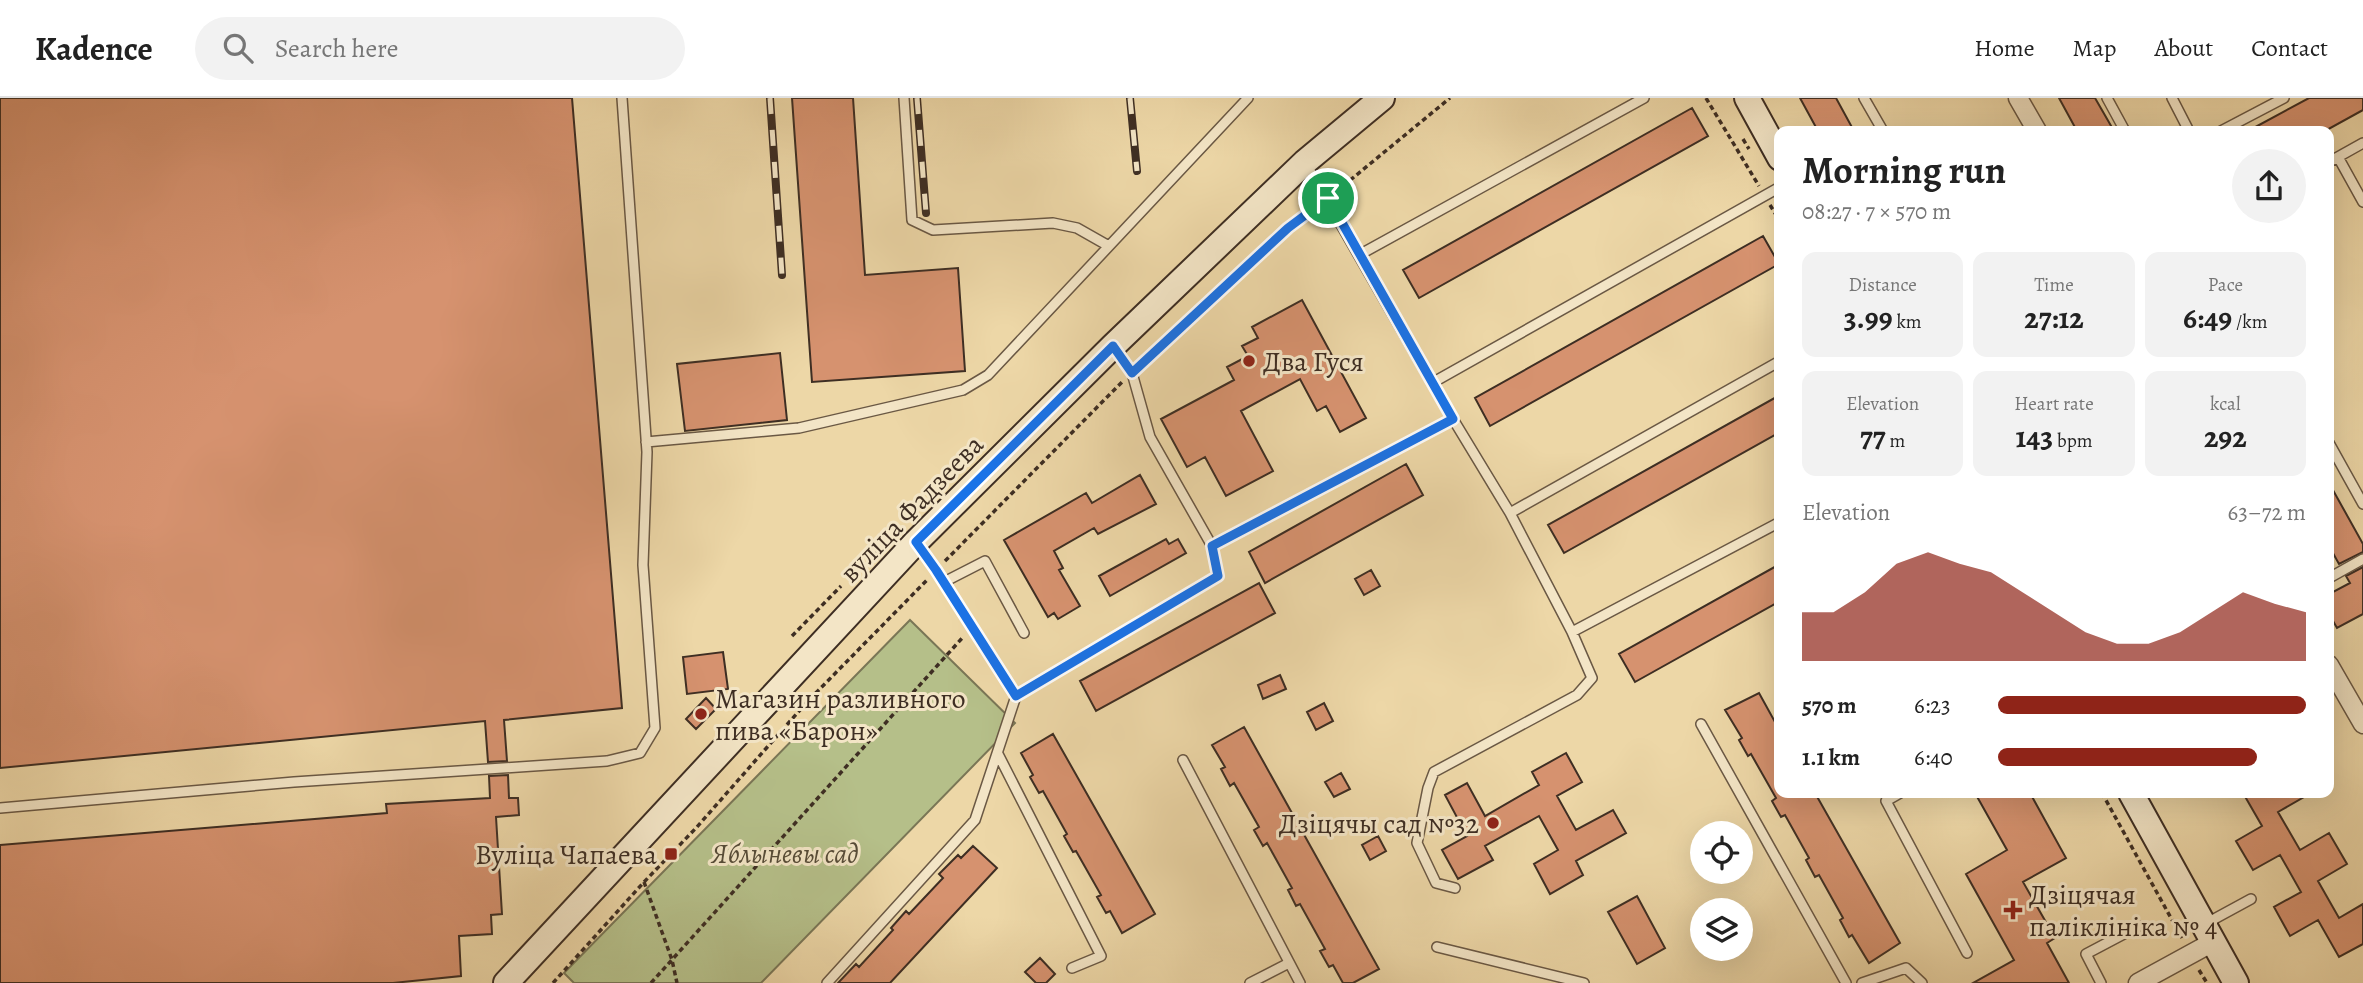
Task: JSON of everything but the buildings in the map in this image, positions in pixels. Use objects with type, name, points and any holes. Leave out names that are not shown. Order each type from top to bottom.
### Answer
[{"type":"street","name":"вуліца Фадзеева","points":[[506,983],[916,542],[1113,346],[1305,162],[1382,98]]},
{"type":"street","points":[[1747,98],[1774,147]]},
{"type":"street","points":[[2018,98],[2034,126]]},
{"type":"street","points":[[2334,674],[2363,724]]},
{"type":"street","points":[[2134,798],[2236,983]]},
{"type":"street","points":[[2138,983],[2191,955],[2209,933]]},
{"type":"lane","points":[[0,808],[294,782],[607,761],[640,753],[654,729],[643,565],[646,442],[622,98]]},
{"type":"lane","points":[[904,98],[912,220],[933,230],[1053,223],[1077,228],[1107,245]]},
{"type":"lane","points":[[646,442],[799,428],[963,390],[988,375],[1107,245],[1248,98]]},
{"type":"lane","points":[[1359,255],[1644,98]]},
{"type":"lane","points":[[1864,98],[1880,126]]},
{"type":"lane","points":[[2107,98],[2122,126]]},
{"type":"lane","points":[[2172,98],[2186,126]]},
{"type":"lane","points":[[2231,126],[2284,98]]},
{"type":"lane","points":[[2363,143],[2334,159],[2363,202]]},
{"type":"lane","points":[[1305,162],[1510,513],[1572,632],[1592,678],[1577,695],[1434,772],[1417,843],[1436,883],[1455,888]]},
{"type":"lane","points":[[1432,383],[1774,191]]},
{"type":"lane","points":[[827,983],[975,820],[1016,696],[1218,576],[1212,546],[1150,437],[1132,373],[1113,346]]},
{"type":"lane","points":[[1510,513],[1774,364]]},
{"type":"lane","points":[[1212,546],[1453,419]]},
{"type":"lane","points":[[2334,452],[2363,504]]},
{"type":"lane","points":[[1572,632],[1774,525]]},
{"type":"lane","points":[[916,542],[1016,696]]},
{"type":"lane","points":[[2334,575],[2363,559]]},
{"type":"lane","points":[[944,582],[985,561],[1024,634]]},
{"type":"lane","points":[[1701,724],[1846,983]]},
{"type":"lane","points":[[998,754],[1101,956],[1072,968]]},
{"type":"lane","points":[[1183,760],[1300,983]]},
{"type":"lane","points":[[1891,798],[1886,801],[1967,953]]},
{"type":"lane","points":[[2209,933],[2251,900]]},
{"type":"lane","points":[[2101,983],[2086,954],[2139,926]]},
{"type":"lane","points":[[1437,947],[1584,983]]},
{"type":"lane","points":[[1250,983],[1289,963]]},
{"type":"lane","points":[[1862,983],[1906,968],[1922,983]]},
{"type":"path","points":[[554,983],[807,702],[1132,373],[1288,228],[1450,98]]},
{"type":"path","points":[[1706,98],[1774,211]]},
{"type":"path","points":[[870,545],[877,553]]},
{"type":"path","points":[[792,636],[841,586]]},
{"type":"path","points":[[651,983],[972,626]]},
{"type":"path","points":[[2105,798],[2191,955]]},
{"type":"path","points":[[644,882],[672,960],[677,983]]},
{"type":"green space","name":"Яблыневы сад","points":[[910,620],[1015,723],[761,983],[574,983],[564,973]]},
{"type":"railway","points":[[770,98],[782,275]]},
{"type":"railway","points":[[917,98],[926,213]]},
{"type":"railway","points":[[1130,98],[1137,171]]},
{"type":"place","name":"Два Гуся","points":[[1249,361]]},
{"type":"place","name":"Магазин разливного пива «Барон»","points":[[701,714]]},
{"type":"place","name":"Дзіцячы сад №32","points":[[1493,823]]},
{"type":"place","name":"Вуліца Чапаева","points":[[671,854]]},
{"type":"place","name":"Дзіцячая паліклініка № 4","points":[[2013,910]]},
{"type":"route","points":[[1328,198],[1453,419],[1212,546],[1218,576],[1016,696],[916,542],[1113,346],[1132,373],[1288,228],[1328,198]]}]
